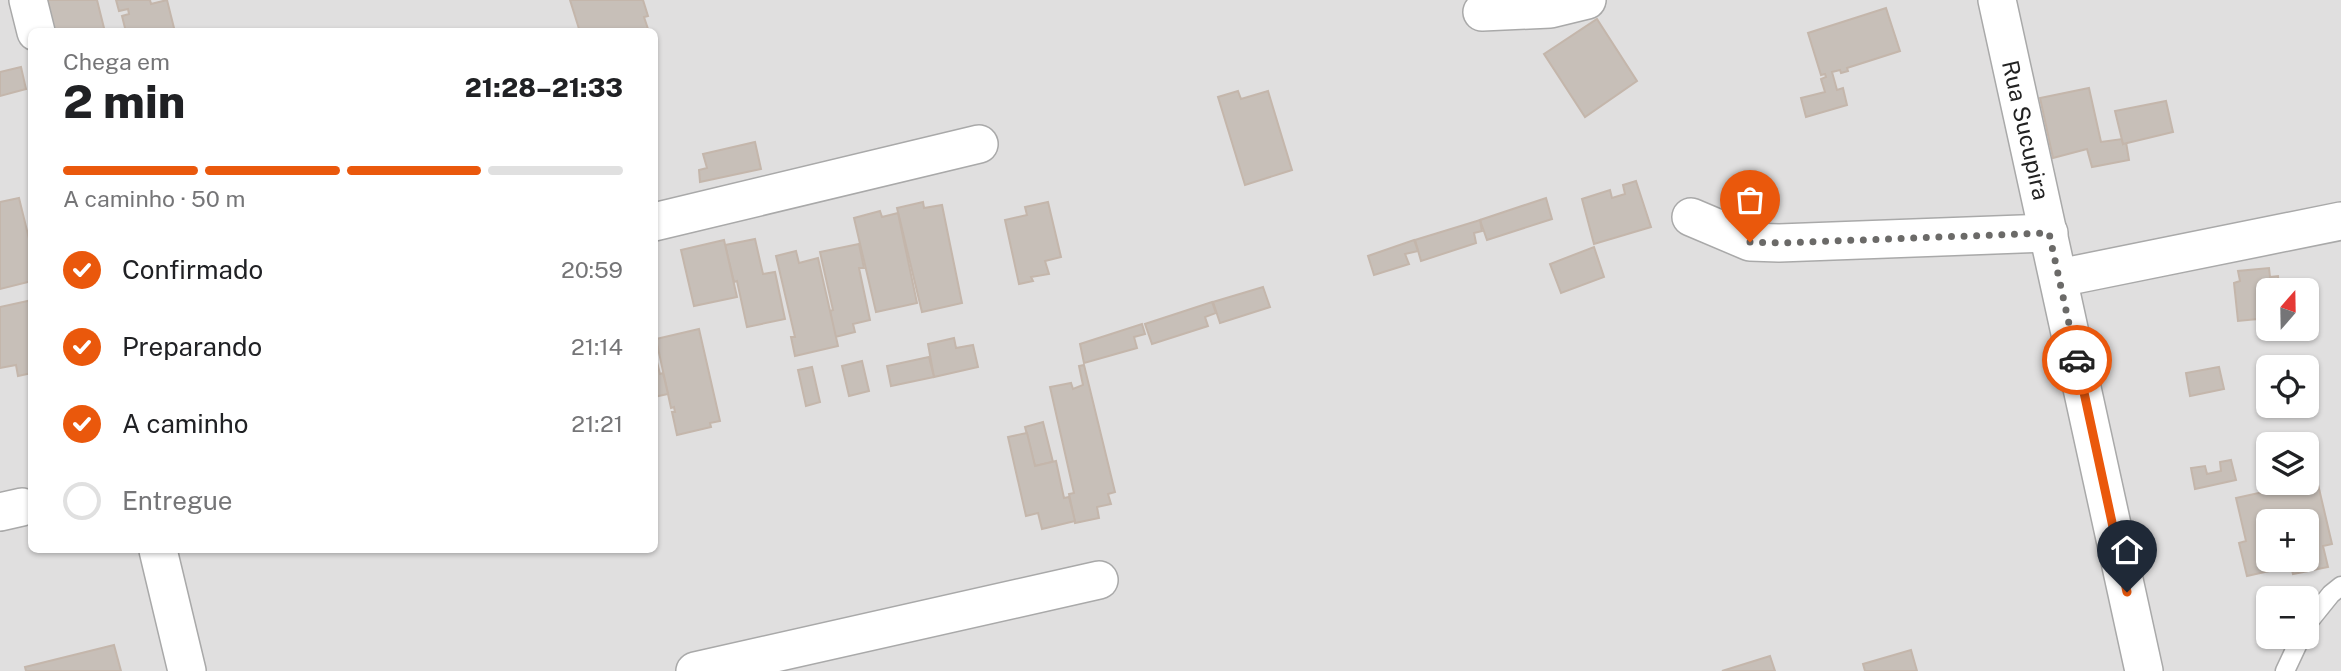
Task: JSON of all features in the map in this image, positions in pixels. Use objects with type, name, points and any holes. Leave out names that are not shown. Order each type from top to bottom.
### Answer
[{"type":"street","points":[[28,0],[35,28]]},
{"type":"street","points":[[1482,12],[1550,9],[1587,0]]},
{"type":"street","name":"Rua Sucupira","points":[[1997,0],[2144,671]]},
{"type":"street","points":[[658,221],[979,144]]},
{"type":"street","points":[[1691,217],[1750,242],[2049,233]]},
{"type":"street","points":[[2059,278],[2341,221]]},
{"type":"street","points":[[159,553],[187,671]]},
{"type":"street","points":[[695,671],[1099,580]]},
{"type":"lane","points":[[2319,609],[2341,586]]},
{"type":"lane","points":[[2285,671],[2295,649]]},
{"type":"shaded area","points":[[0,0],[2341,0],[2341,671],[0,671]]},
{"type":"building","points":[[40,0],[97,0],[104,28],[53,28],[48,6]]},
{"type":"building","points":[[116,0],[150,0],[151,4],[167,0],[174,28],[125,28],[122,16],[129,14],[128,9],[119,11]]},
{"type":"building","points":[[570,0],[643,0],[648,16],[644,17],[648,28],[579,28]]},
{"type":"building","points":[[1886,8],[1900,51],[1847,68],[1848,71],[1832,72],[1837,90],[1843,88],[1847,105],[1806,117],[1801,98],[1825,92],[1821,79],[1826,77],[1825,74],[1821,75],[1808,33]]},
{"type":"building","points":[[1597,19],[1637,81],[1585,117],[1544,54]]},
{"type":"building","points":[[21,67],[26,89],[0,96],[0,72]]},
{"type":"building","points":[[2089,88],[2101,142],[2122,139],[2123,144],[2126,142],[2129,160],[2092,167],[2087,149],[2053,158],[2040,98]]},
{"type":"building","points":[[1238,91],[1241,99],[1268,91],[1292,170],[1245,185],[1218,97]]},
{"type":"building","points":[[2166,101],[2173,132],[2123,144],[2115,111]]},
{"type":"building","points":[[755,142],[761,169],[700,182],[699,170],[707,168],[703,154]]},
{"type":"building","points":[[1636,181],[1651,227],[1594,244],[1582,199],[1610,190],[1612,198],[1625,194],[1623,185]]},
{"type":"building","points":[[19,198],[28,235],[28,282],[0,289],[0,202]]},
{"type":"building","points":[[1546,198],[1552,219],[1487,240],[1480,220]]},
{"type":"building","points":[[923,202],[924,208],[942,205],[962,303],[922,312],[897,208]]},
{"type":"building","points":[[1048,202],[1061,257],[1045,261],[1049,274],[1031,277],[1033,281],[1019,284],[1005,220],[1027,215],[1025,207]]},
{"type":"building","points":[[880,211],[882,217],[898,213],[917,303],[876,312],[854,218]]},
{"type":"building","points":[[1480,220],[1482,231],[1474,233],[1476,243],[1421,261],[1415,240]]},
{"type":"building","points":[[755,239],[763,274],[775,272],[785,319],[747,327],[737,281],[734,282],[725,245]]},
{"type":"building","points":[[724,240],[737,297],[694,306],[681,250]]},
{"type":"building","points":[[1414,240],[1418,251],[1405,254],[1409,264],[1374,275],[1368,256]]},
{"type":"building","points":[[859,244],[864,268],[859,268],[870,320],[853,324],[855,332],[835,337],[830,311],[833,310],[820,252]]},
{"type":"building","points":[[1594,247],[1604,277],[1561,293],[1550,264]]},
{"type":"building","points":[[796,251],[799,263],[818,258],[838,346],[795,356],[791,337],[795,337],[776,256]]},
{"type":"building","points":[[2269,268],[2270,277],[2278,276],[2278,278],[2256,278],[2256,319],[2238,321],[2234,283],[2240,281],[2238,271]]},
{"type":"building","points":[[1263,287],[1270,307],[1220,323],[1213,302]]},
{"type":"building","points":[[28,301],[28,374],[18,376],[16,365],[0,368],[0,307]]},
{"type":"building","points":[[1212,302],[1216,313],[1205,317],[1208,326],[1152,344],[1145,324]]},
{"type":"building","points":[[1142,324],[1145,334],[1134,337],[1137,348],[1084,363],[1080,344]]},
{"type":"building","points":[[699,329],[720,421],[710,423],[711,427],[677,435],[672,412],[675,412],[674,407],[671,408],[658,339]]},
{"type":"building","points":[[954,338],[956,348],[973,345],[978,367],[934,377],[928,344]]},
{"type":"building","points":[[929,357],[934,377],[891,386],[887,366]]},
{"type":"building","points":[[862,361],[869,391],[849,396],[842,366]]},
{"type":"building","points":[[1084,365],[1115,492],[1108,494],[1111,504],[1097,507],[1099,518],[1075,523],[1069,494],[1074,493],[1050,387],[1071,383],[1073,389],[1083,385],[1079,366]]},
{"type":"building","points":[[658,366],[660,374],[663,373],[668,394],[658,396]]},
{"type":"building","points":[[812,367],[820,402],[806,406],[798,370]]},
{"type":"building","points":[[2219,367],[2224,389],[2190,396],[2186,373]]},
{"type":"building","points":[[1043,422],[1053,462],[1035,466],[1025,427]]},
{"type":"building","points":[[1027,433],[1035,466],[1056,461],[1064,498],[1069,497],[1075,521],[1042,529],[1038,513],[1026,516],[1008,437]]},
{"type":"building","points":[[2231,460],[2236,480],[2195,489],[2191,468],[2205,466],[2207,474],[2221,471],[2220,462]]},
{"type":"building","points":[[2319,489],[2332,544],[2323,546],[2328,567],[2319,569],[2319,509],[2256,509],[2256,572],[2265,572],[2247,576],[2239,543],[2246,541],[2236,498],[2256,494],[2319,495]]},
{"type":"building","points":[[114,645],[121,671],[26,671],[25,667]]},
{"type":"building","points":[[1911,650],[1917,671],[1865,671],[1863,664]]},
{"type":"building","points":[[1770,656],[1775,671],[1722,671]]},
{"type":"way so far","points":[[1750,242],[2049,233],[2077,360]]},
{"type":"route","points":[[2077,360],[2127,592]]}]
